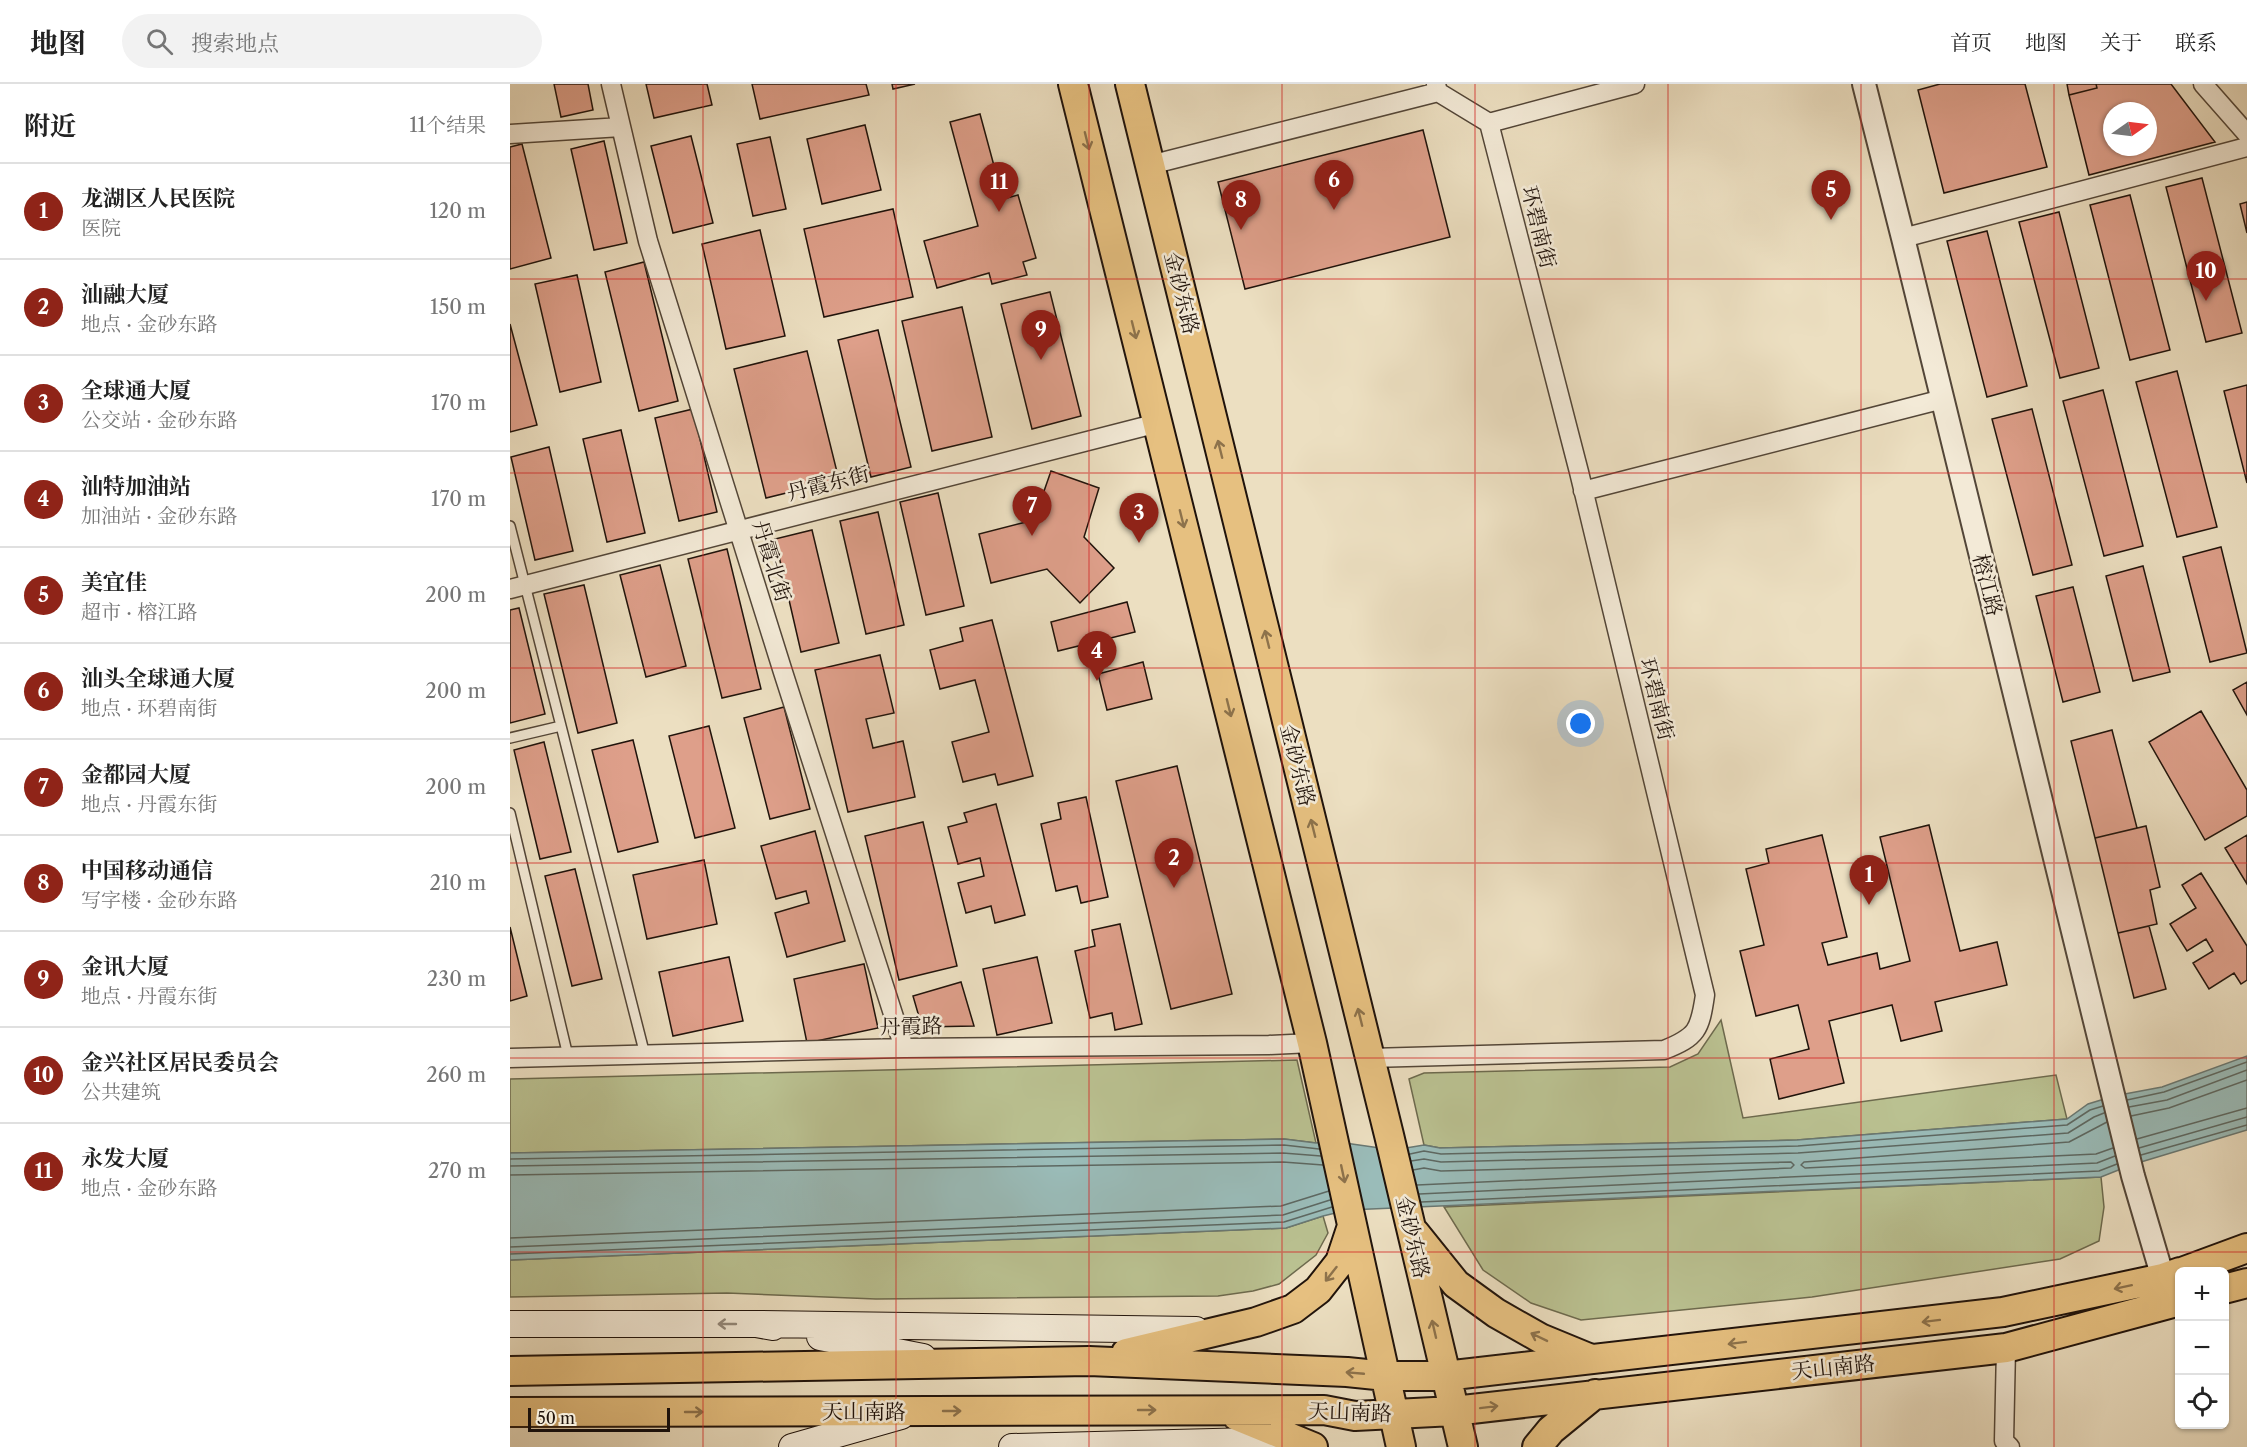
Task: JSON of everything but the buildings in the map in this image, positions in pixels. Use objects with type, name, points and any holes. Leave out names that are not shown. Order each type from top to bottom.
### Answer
[{"type":"main road","points":[[1073,84],[1312,1042],[1401,1447]]},
{"type":"main road","name":"金砂东路","points":[[1130,84],[1389,1135],[1463,1447]]},
{"type":"main road","points":[[1089,1361],[1256,1322],[1293,1309],[1318,1290],[1340,1262],[1353,1221]]},
{"type":"main road","points":[[1410,1223],[1456,1284],[1496,1313],[1540,1338],[1593,1360]]},
{"type":"main road","name":"天山南路","points":[[2206,1267],[2247,1248]]},
{"type":"main road","name":"天山南路","points":[[510,1412],[1324,1410],[1355,1416],[1454,1411],[2006,1348],[2175,1281]]},
{"type":"main road","name":"天山南路","points":[[510,1371],[1089,1361],[1347,1372],[1386,1376],[1445,1376],[2003,1312],[2175,1281]]},
{"type":"main road","points":[[2229,1288],[2247,1283]]},
{"type":"main road","name":"天山南路","points":[[510,1324],[756,1324],[1220,1331]]},
{"type":"main road","name":"天山南路","points":[[756,1324],[949,1362]]},
{"type":"main road","points":[[1537,1447],[1551,1431],[1595,1394]]},
{"type":"main road","points":[[1221,1410],[1304,1443]]},
{"type":"main road","points":[[792,1447],[921,1411]]},
{"type":"main road","points":[[1011,1447],[1304,1443]]},
{"type":"street","name":"丹霞北街","points":[[611,84],[648,241],[904,1048]]},
{"type":"street","points":[[1150,165],[1437,88],[1489,123],[1635,84]]},
{"type":"street","name":"榕江路","points":[[1863,84],[1943,399],[2133,1176],[2175,1279]]},
{"type":"street","points":[[2203,84],[2247,134]]},
{"type":"street","name":"环碧南街","points":[[1370,1058],[1664,1050],[1686,1041],[1701,1022],[1705,995],[1583,491],[1489,123]]},
{"type":"street","points":[[510,134],[621,127]]},
{"type":"street","points":[[1903,238],[2247,147]]},
{"type":"street","points":[[1583,491],[1943,399]]},
{"type":"street","name":"丹霞东街","points":[[518,587],[1158,423]]},
{"type":"street","name":"丹霞路","points":[[510,1058],[904,1048],[1269,1045],[1312,1042]]},
{"type":"street","points":[[2006,1348],[2004,1441],[2010,1447]]},
{"type":"lane","points":[[510,526],[518,587],[561,726],[645,1055]]},
{"type":"lane","points":[[510,738],[561,726]]},
{"type":"lane","points":[[510,813],[568,1056]]},
{"type":"green space","points":[[1721,1020],[1743,1118],[2056,1075],[2067,1119],[1797,1140],[1440,1148],[1424,1145],[1409,1079],[1424,1073],[1670,1067],[1698,1054]]},
{"type":"green space","points":[[1297,1060],[1316,1143],[1284,1139],[510,1153],[510,1079]]},
{"type":"green space","points":[[2101,1177],[2104,1207],[2099,1241],[2060,1259],[1812,1297],[1581,1320],[1531,1303],[1483,1270],[1444,1207]]},
{"type":"green space","points":[[1323,1216],[1328,1233],[1316,1255],[1279,1284],[1253,1291],[1218,1296],[876,1299],[727,1293],[510,1297],[510,1260],[1286,1228]]},
{"type":"water","points":[[2247,1056],[2247,1130],[2131,1165],[2101,1177],[1348,1210],[1286,1228],[510,1260],[510,1153],[1284,1139],[1316,1143],[1331,1141],[1394,1150],[1424,1145],[1440,1148],[1797,1140],[2067,1119],[2088,1104],[2114,1096],[2162,1087]]},
{"type":"place","name":"汕头全球通大厦","points":[[1334,210]]},
{"type":"place","name":"永发大厦","points":[[999,212]]},
{"type":"place","name":"美宜佳","points":[[1831,220]]},
{"type":"place","name":"中国移动通信","points":[[1241,230]]},
{"type":"place","name":"金兴社区居民委员会","points":[[2206,301]]},
{"type":"place","name":"金讯大厦","points":[[1041,360]]},
{"type":"place","name":"金都园大厦","points":[[1032,536]]},
{"type":"place","name":"全球通大厦","points":[[1139,543]]},
{"type":"place","name":"汕特加油站","points":[[1097,681]]},
{"type":"place","name":"汕融大厦","points":[[1174,888]]},
{"type":"place","name":"龙湖区人民医院","points":[[1869,905]]}]
